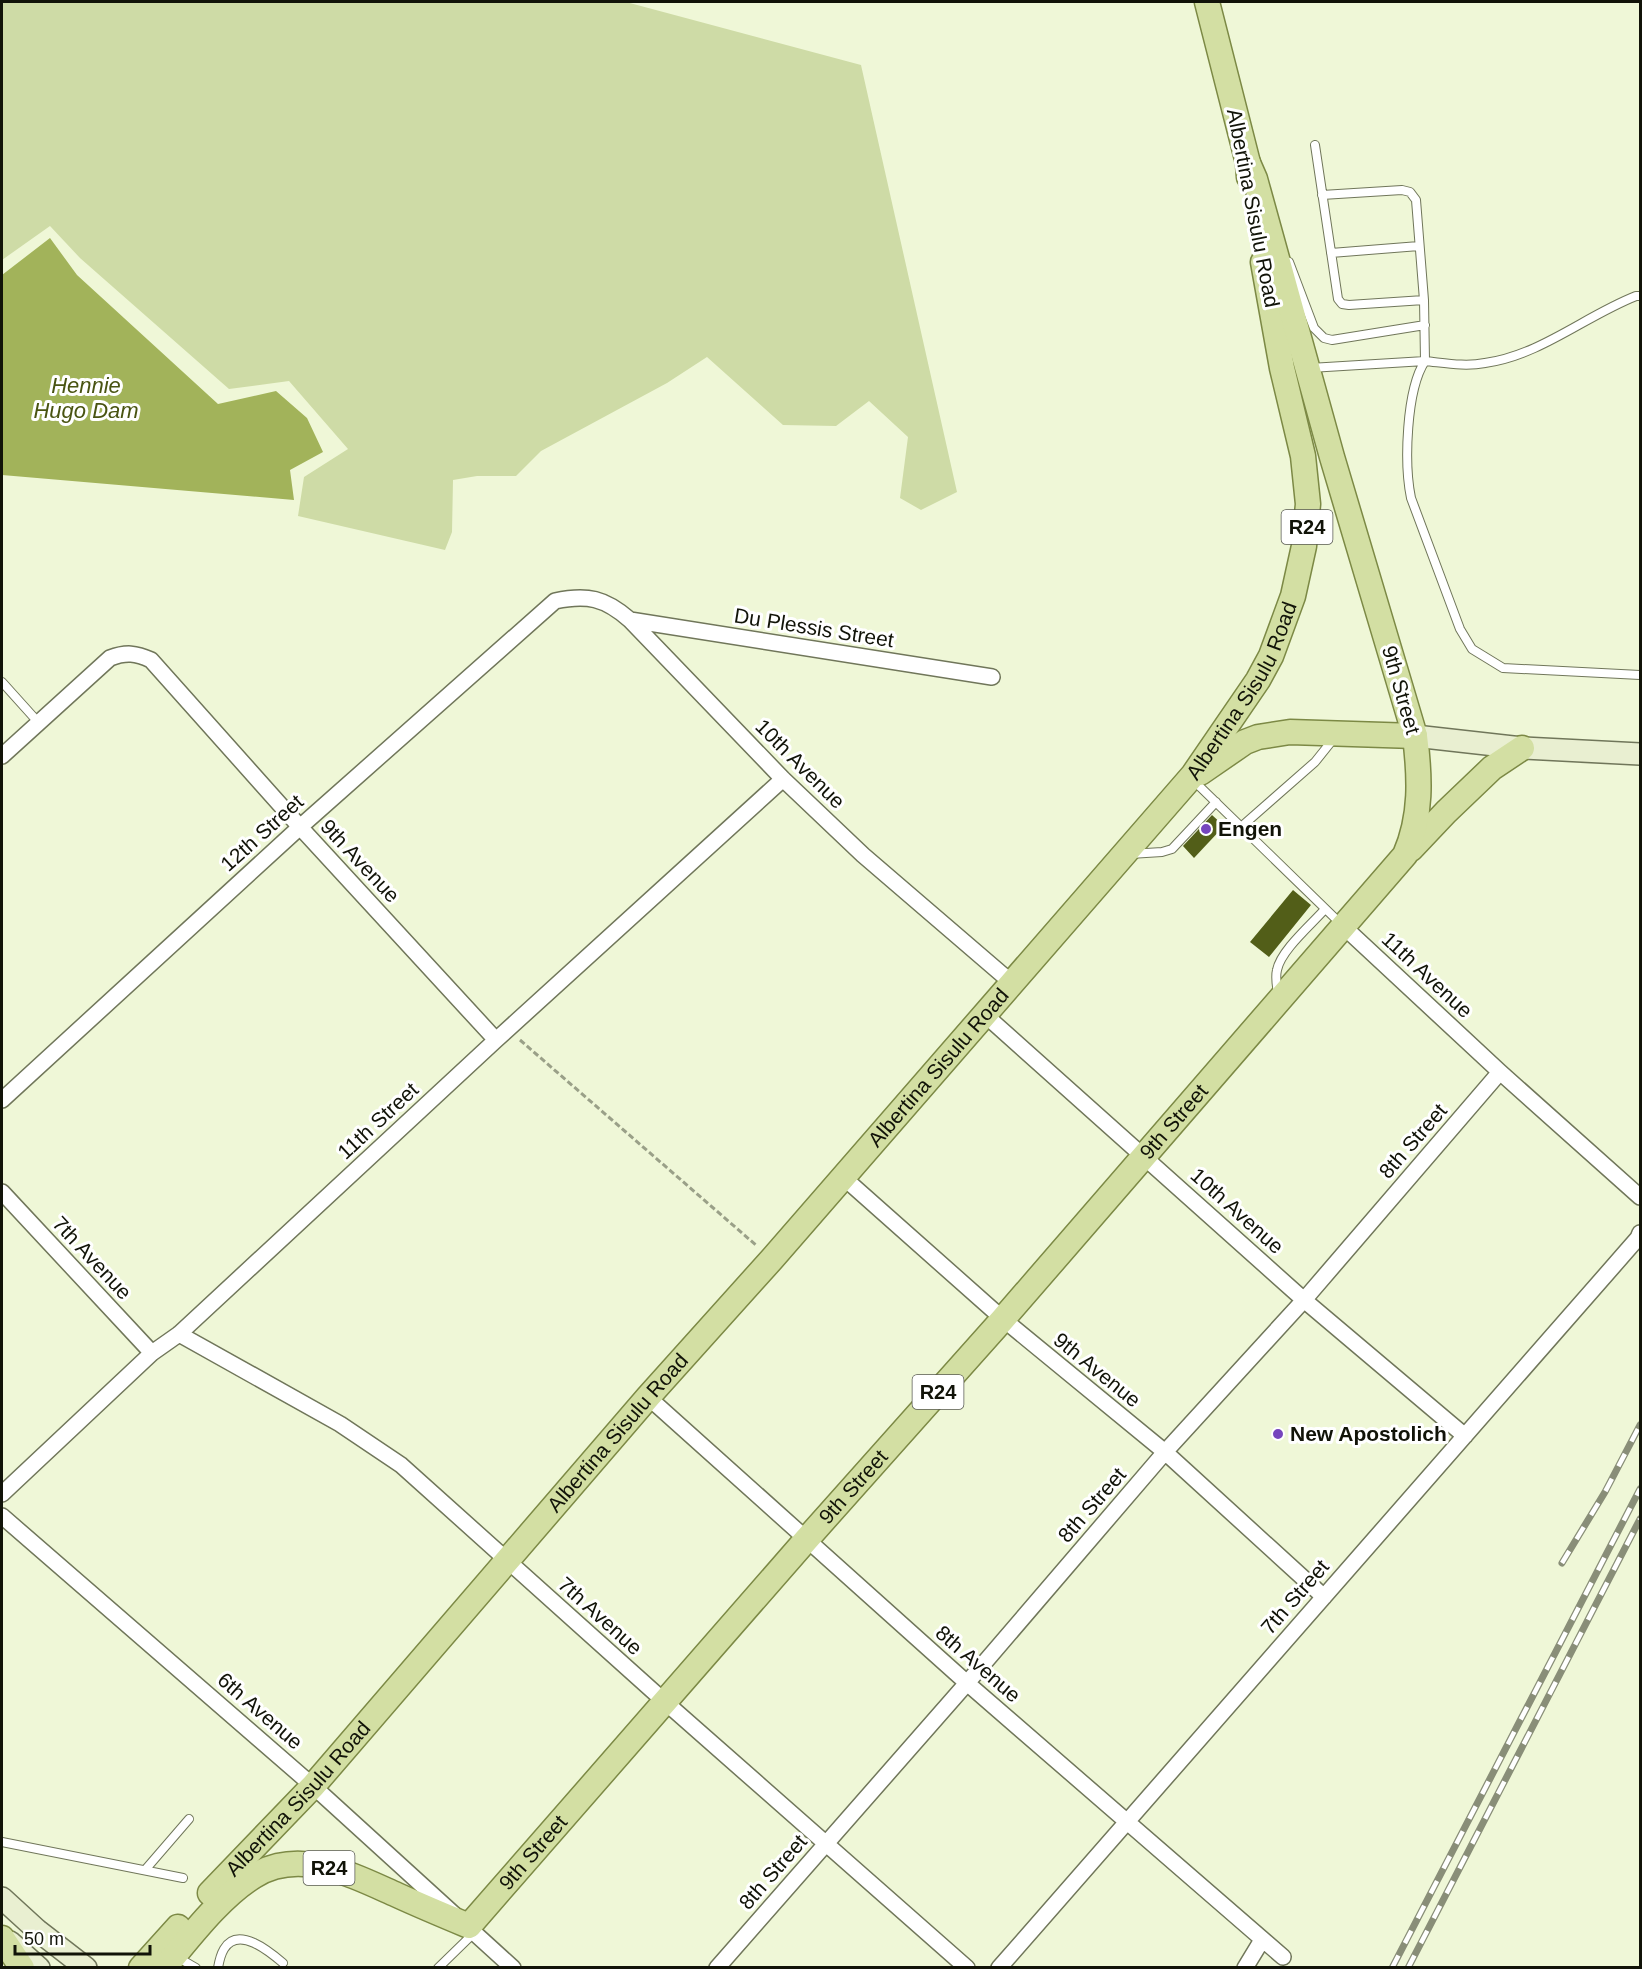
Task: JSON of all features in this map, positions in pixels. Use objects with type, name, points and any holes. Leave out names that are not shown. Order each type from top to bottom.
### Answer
[{"type":"main road","name":"Albertina Sisulu Road","points":[[141,1968],[313,1785],[1192,776],[1258,680],[1271,656],[1299,573],[1307,524],[1306,479],[1295,368],[1260,247],[1247,157],[1207,2]]},
{"type":"main road","name":"9th Street","points":[[472,1929],[664,1701],[1003,1319],[1405,855],[1415,827],[1419,796],[1415,736],[1295,368]]},
{"type":"main road","points":[[1192,776],[1205,770],[1245,742],[1258,737],[1290,732],[1415,736]]},
{"type":"main road","points":[[1405,855],[1492,768],[1522,748]]},
{"type":"main road","name":"Albertina Sisulu Road","points":[[170,1962],[200,1926],[240,1885],[256,1874],[283,1866],[316,1866],[342,1871],[472,1929]]},
{"type":"main road","points":[[2,1936],[22,1968]]},
{"type":"street","name":"10th Avenue","points":[[555,601],[590,597],[618,610],[630,620],[783,779],[863,855],[1012,983]]},
{"type":"street","name":"12th Street","points":[[2,1100],[300,827],[555,601]]},
{"type":"street","name":"Du Plessis Street","points":[[630,620],[992,677]]},
{"type":"street","name":"9th Avenue","points":[[38,722],[110,658],[124,653],[138,654],[151,660],[300,827],[502,1035]]},
{"type":"street","points":[[2,756],[38,722]]},
{"type":"street","points":[[1415,736],[1522,748],[1641,754]]},
{"type":"street","name":"11th Street","points":[[2,1494],[152,1353],[179,1334],[783,779]]},
{"type":"street","name":"11th Avenue","points":[[1344,927],[1500,1072],[1641,1197]]},
{"type":"street","name":"10th Avenue","points":[[984,1014],[1304,1300],[1465,1436]]},
{"type":"street","name":"8th Street","points":[[717,1968],[967,1683],[1165,1452],[1304,1300],[1500,1072]]},
{"type":"street","name":"9th Avenue","points":[[843,1177],[1003,1319],[1165,1452],[1324,1597]]},
{"type":"street","name":"7th Avenue","points":[[2,1192],[152,1353]]},
{"type":"street","name":"7th Street","points":[[999,1968],[1641,1233]]},
{"type":"street","name":"7th Avenue","points":[[179,1334],[340,1424],[380,1450],[423,1484],[664,1701],[967,1968]]},
{"type":"street","name":"8th Avenue","points":[[648,1398],[967,1683],[1128,1821],[1282,1958]]},
{"type":"street","name":"6th Avenue","points":[[2,1516],[313,1785],[513,1968]]},
{"type":"street","points":[[2,1898],[37,1930],[86,1968]]},
{"type":"street","points":[[2,1936],[39,1968]]},
{"type":"street","points":[[1245,1968],[1262,1940]]},
{"type":"lane","points":[[1315,145],[1338,299],[1342,304],[1349,305],[1424,300]]},
{"type":"lane","points":[[1247,157],[1281,240]]},
{"type":"lane","points":[[1322,195],[1402,190],[1410,192],[1416,200],[1424,300],[1425,361],[1413,387],[1407,473],[1411,498],[1468,644],[1478,654],[1503,668],[1641,675]]},
{"type":"lane","points":[[1331,253],[1419,246]]},
{"type":"lane","points":[[1285,250],[1314,328],[1324,338],[1332,340],[1425,326]]},
{"type":"lane","points":[[1295,368],[1425,361],[1483,364],[1518,355],[1551,340],[1603,311],[1636,296],[1641,296]]},
{"type":"lane","points":[[2,682],[38,722]]},
{"type":"lane","points":[[1241,827],[1316,762],[1337,734]]},
{"type":"lane","name":"11th Avenue","points":[[1192,776],[1344,927]]},
{"type":"lane","points":[[1123,855],[1172,849],[1216,802]]},
{"type":"lane","points":[[1279,1001],[1275,979],[1279,964],[1286,952],[1326,909]]},
{"type":"lane","points":[[146,1870],[189,1819]]},
{"type":"lane","points":[[2,1842],[183,1878]]},
{"type":"lane","points":[[438,1968],[472,1929]]},
{"type":"lane","points":[[218,1968],[224,1948],[231,1942],[241,1940],[266,1949],[283,1963]]},
{"type":"lane","points":[[170,1962],[196,1968]]},
{"type":"path","points":[[502,1035],[772,1259]]},
{"type":"shaded area","points":[[2,2],[626,2],[861,65],[957,492],[921,510],[900,498],[908,437],[869,401],[836,426],[783,425],[707,357],[667,383],[541,451],[516,476],[477,476],[453,480],[452,532],[445,550],[298,516],[304,477],[348,449],[289,381],[229,389],[80,258],[50,226],[2,260]]},
{"type":"water","name":"Hennie Hugo Dam","points":[[50,238],[77,275],[218,404],[276,391],[307,418],[323,452],[290,470],[294,500],[2,475],[2,275]]},
{"type":"building","points":[[1212,815],[1224,826],[1194,858],[1183,846]]},
{"type":"building","points":[[1293,890],[1311,905],[1269,957],[1250,942]]},
{"type":"railway","points":[[1562,1563],[1605,1492],[1640,1425]]},
{"type":"railway","points":[[1392,1968],[1640,1489]]},
{"type":"railway","points":[[1408,1968],[1640,1519]]},
{"type":"place","name":"Engen","points":[[1206,829]]},
{"type":"place","name":"New Apostolich","points":[[1278,1434]]}]
